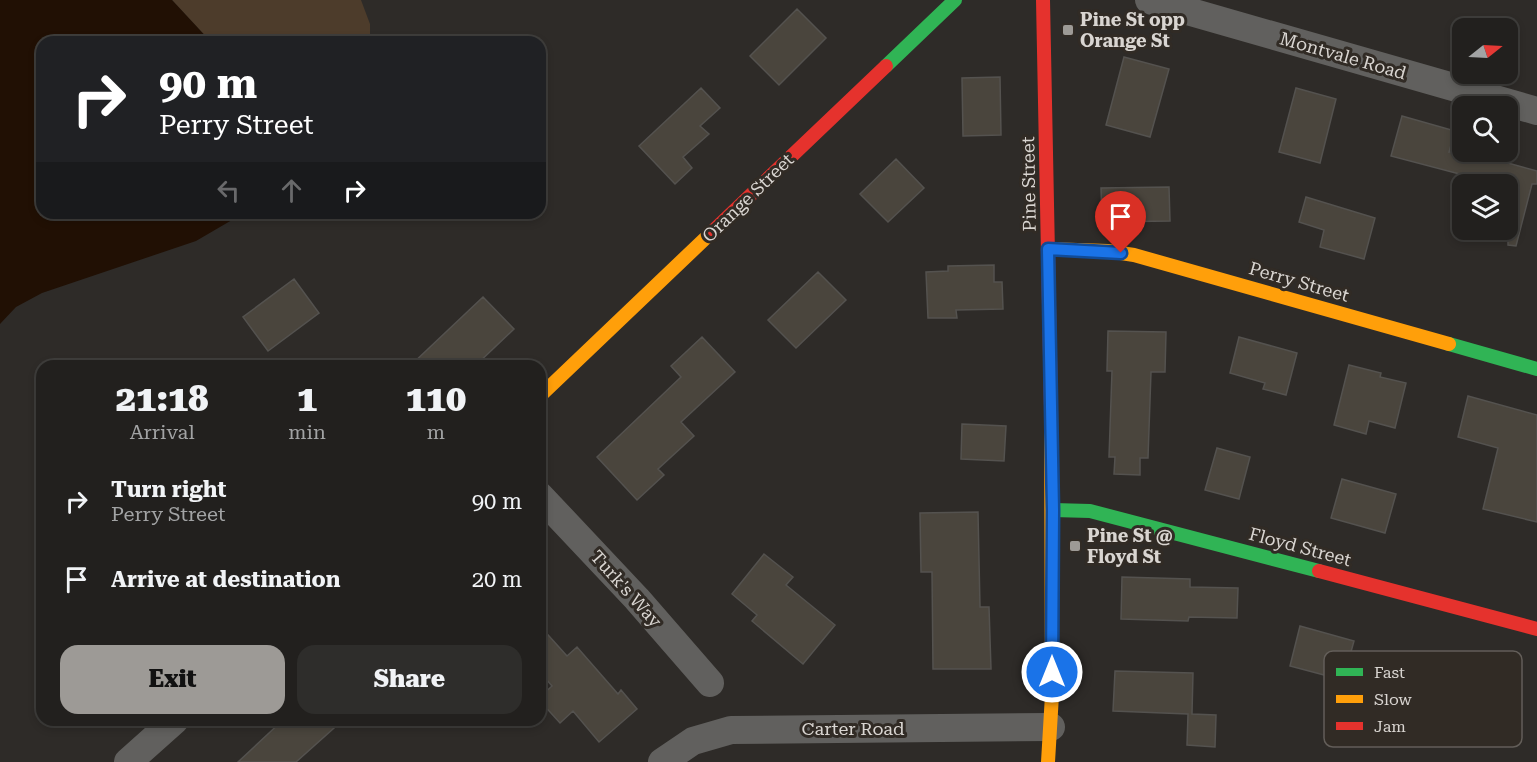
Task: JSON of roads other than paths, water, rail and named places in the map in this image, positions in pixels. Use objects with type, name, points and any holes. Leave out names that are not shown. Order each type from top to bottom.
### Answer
[{"type":"street","name":"Pine Street","points":[[1043,0],[1053,510],[1051,727],[1048,762]]},
{"type":"street","name":"Montvale Road","points":[[1149,0],[1537,111]]},
{"type":"street","name":"Orange Street","points":[[546,390],[946,3]]},
{"type":"street","name":"Perry Street","points":[[1048,249],[1108,251],[1140,257],[1537,369]]},
{"type":"street","name":"Turk's Way","points":[[546,502],[637,599],[710,683]]},
{"type":"street","name":"Floyd Street","points":[[1053,510],[1090,511],[1537,629]]},
{"type":"street","points":[[128,762],[169,726]]},
{"type":"street","name":"Carter Road","points":[[662,762],[693,741],[719,732],[738,730],[1051,727]]},
{"type":"place","name":"Pine St opp Orange St","points":[[1068,30]]},
{"type":"place","name":"Pine St @ Floyd St","points":[[1075,546]]}]
